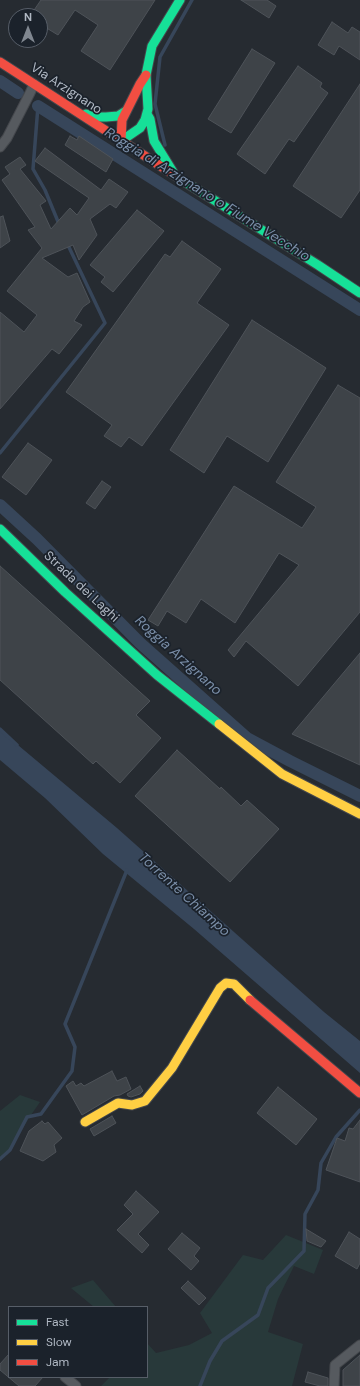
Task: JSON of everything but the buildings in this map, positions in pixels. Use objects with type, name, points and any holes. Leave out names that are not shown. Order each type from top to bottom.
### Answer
[{"type":"street","points":[[121,141],[122,120],[146,75],[152,46],[180,0]]},
{"type":"street","name":"Via Arzignano","points":[[0,62],[360,293]]},
{"type":"street","points":[[121,141],[140,128],[145,120],[148,109],[146,75]]},
{"type":"street","points":[[0,147],[7,138],[34,84]]},
{"type":"street","points":[[76,111],[95,117],[106,117],[118,116],[126,111]]},
{"type":"street","points":[[147,114],[150,119],[154,141],[177,177]]},
{"type":"street","name":"Strada dei Laghi","points":[[0,529],[157,675],[282,774],[360,814]]},
{"type":"street","points":[[85,1122],[118,1103],[132,1105],[145,1101],[172,1068],[220,988],[226,982],[234,984],[254,1004],[360,1093]]},
{"type":"street","points":[[334,1386],[335,1365],[360,1345]]},
{"type":"street","points":[[67,1378],[76,1386]]},
{"type":"shaded area","points":[[20,1095],[40,1102],[8,1153],[0,1161],[0,1111]]},
{"type":"shaded area","points":[[286,1235],[323,1250],[314,1274],[294,1266],[278,1299],[268,1332],[303,1344],[292,1386],[101,1386],[109,1378],[148,1378],[148,1344],[156,1353],[189,1345],[212,1333],[200,1313],[243,1255],[263,1260]]},
{"type":"shaded area","points":[[93,1280],[115,1306],[93,1306],[71,1288]]},
{"type":"water","points":[[0,730],[117,828],[324,1012],[360,1041],[360,1073],[194,929],[103,854],[45,798],[0,760]]},
{"type":"waterway","points":[[165,145],[155,104],[160,57],[192,0]]},
{"type":"waterway","name":"Roggia di Arzignano o Fiume Vecchio","points":[[0,81],[18,93]]},
{"type":"waterway","points":[[38,106],[33,169],[45,190],[59,224]]},
{"type":"waterway","name":"Roggia di Arzignano o Fiume Vecchio","points":[[38,106],[360,310]]},
{"type":"waterway","points":[[0,453],[105,323],[67,243]]},
{"type":"waterway","name":"Roggia Arzignano","points":[[0,505],[37,539],[140,643],[247,738],[360,796]]},
{"type":"waterway","name":"Torrente Chiampo","points":[[0,729],[17,745]]},
{"type":"waterway","points":[[0,1159],[10,1150],[27,1117],[41,1114],[72,1071],[75,1047],[65,1024],[127,870]]},
{"type":"waterway","points":[[200,1386],[210,1361],[222,1341],[258,1315],[268,1288],[304,1251],[305,1214],[318,1190],[321,1163],[336,1137],[360,1110]]},
{"type":"traffic: fast","points":[[121,141],[140,128],[145,120],[148,109],[146,75],[152,46],[180,0]]},
{"type":"traffic: fast","points":[[86,114],[95,117],[106,117],[118,116],[126,111]]},
{"type":"traffic: fast","points":[[147,114],[150,119],[154,141],[173,172]]},
{"type":"traffic: fast","points":[[182,180],[360,293]]},
{"type":"traffic: fast","points":[[0,529],[65,592],[157,675],[219,724]]},
{"type":"traffic: slow","points":[[219,724],[282,774],[360,814]]},
{"type":"traffic: slow","points":[[85,1122],[118,1103],[132,1105],[145,1101],[172,1068],[220,988],[226,983],[234,984],[250,1000]]},
{"type":"traffic: jam","points":[[0,62],[182,180]]},
{"type":"traffic: jam","points":[[121,141],[122,120],[146,75]]},
{"type":"traffic: jam","points":[[250,1000],[360,1093]]}]
